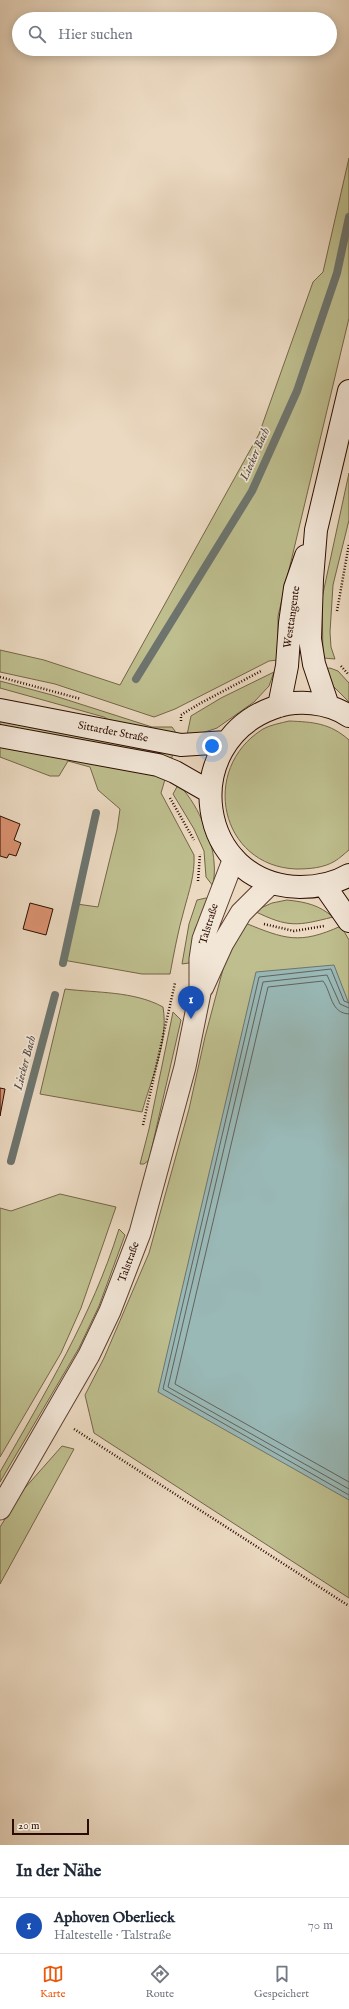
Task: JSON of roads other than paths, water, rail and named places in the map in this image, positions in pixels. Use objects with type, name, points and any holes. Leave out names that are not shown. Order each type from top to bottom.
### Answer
[{"type":"main road","name":"Westtangente","points":[[279,706],[287,666],[290,622],[295,588],[316,530],[349,391]]},
{"type":"main road","name":"Westtangente","points":[[316,530],[312,579],[310,639],[314,664],[328,706]]},
{"type":"main road","points":[[349,716],[328,706],[311,704],[279,706],[248,720],[227,742],[217,758],[212,772],[210,792],[213,821],[223,843],[234,858],[247,870],[271,883],[289,887],[324,885],[349,875]]},
{"type":"main road","name":"Sittarder Straße","points":[[0,710],[181,745],[227,742]]},
{"type":"main road","points":[[0,736],[158,765],[175,772],[210,792]]},
{"type":"main road","points":[[324,885],[349,921]]},
{"type":"street","name":"Talstraße","points":[[0,1509],[55,1417],[89,1355],[110,1311],[140,1233],[185,1067],[200,993],[200,959],[203,939],[234,858]]},
{"type":"street","name":"Talstraße","points":[[200,993],[223,943],[241,913],[271,883]]},
{"type":"water","points":[[334,965],[349,1004],[349,1500],[158,1392],[256,972]]},
{"type":"waterway","name":"Liecker Bach","points":[[136,679],[252,491],[297,391],[337,273],[349,217]]},
{"type":"waterway","name":"Liecker Bach","points":[[63,963],[96,813]]},
{"type":"waterway","name":"Liecker Bach","points":[[11,1161],[55,995]]},
{"type":"place","name":"Aphoven Oberlieck","points":[[191,1019]]}]
